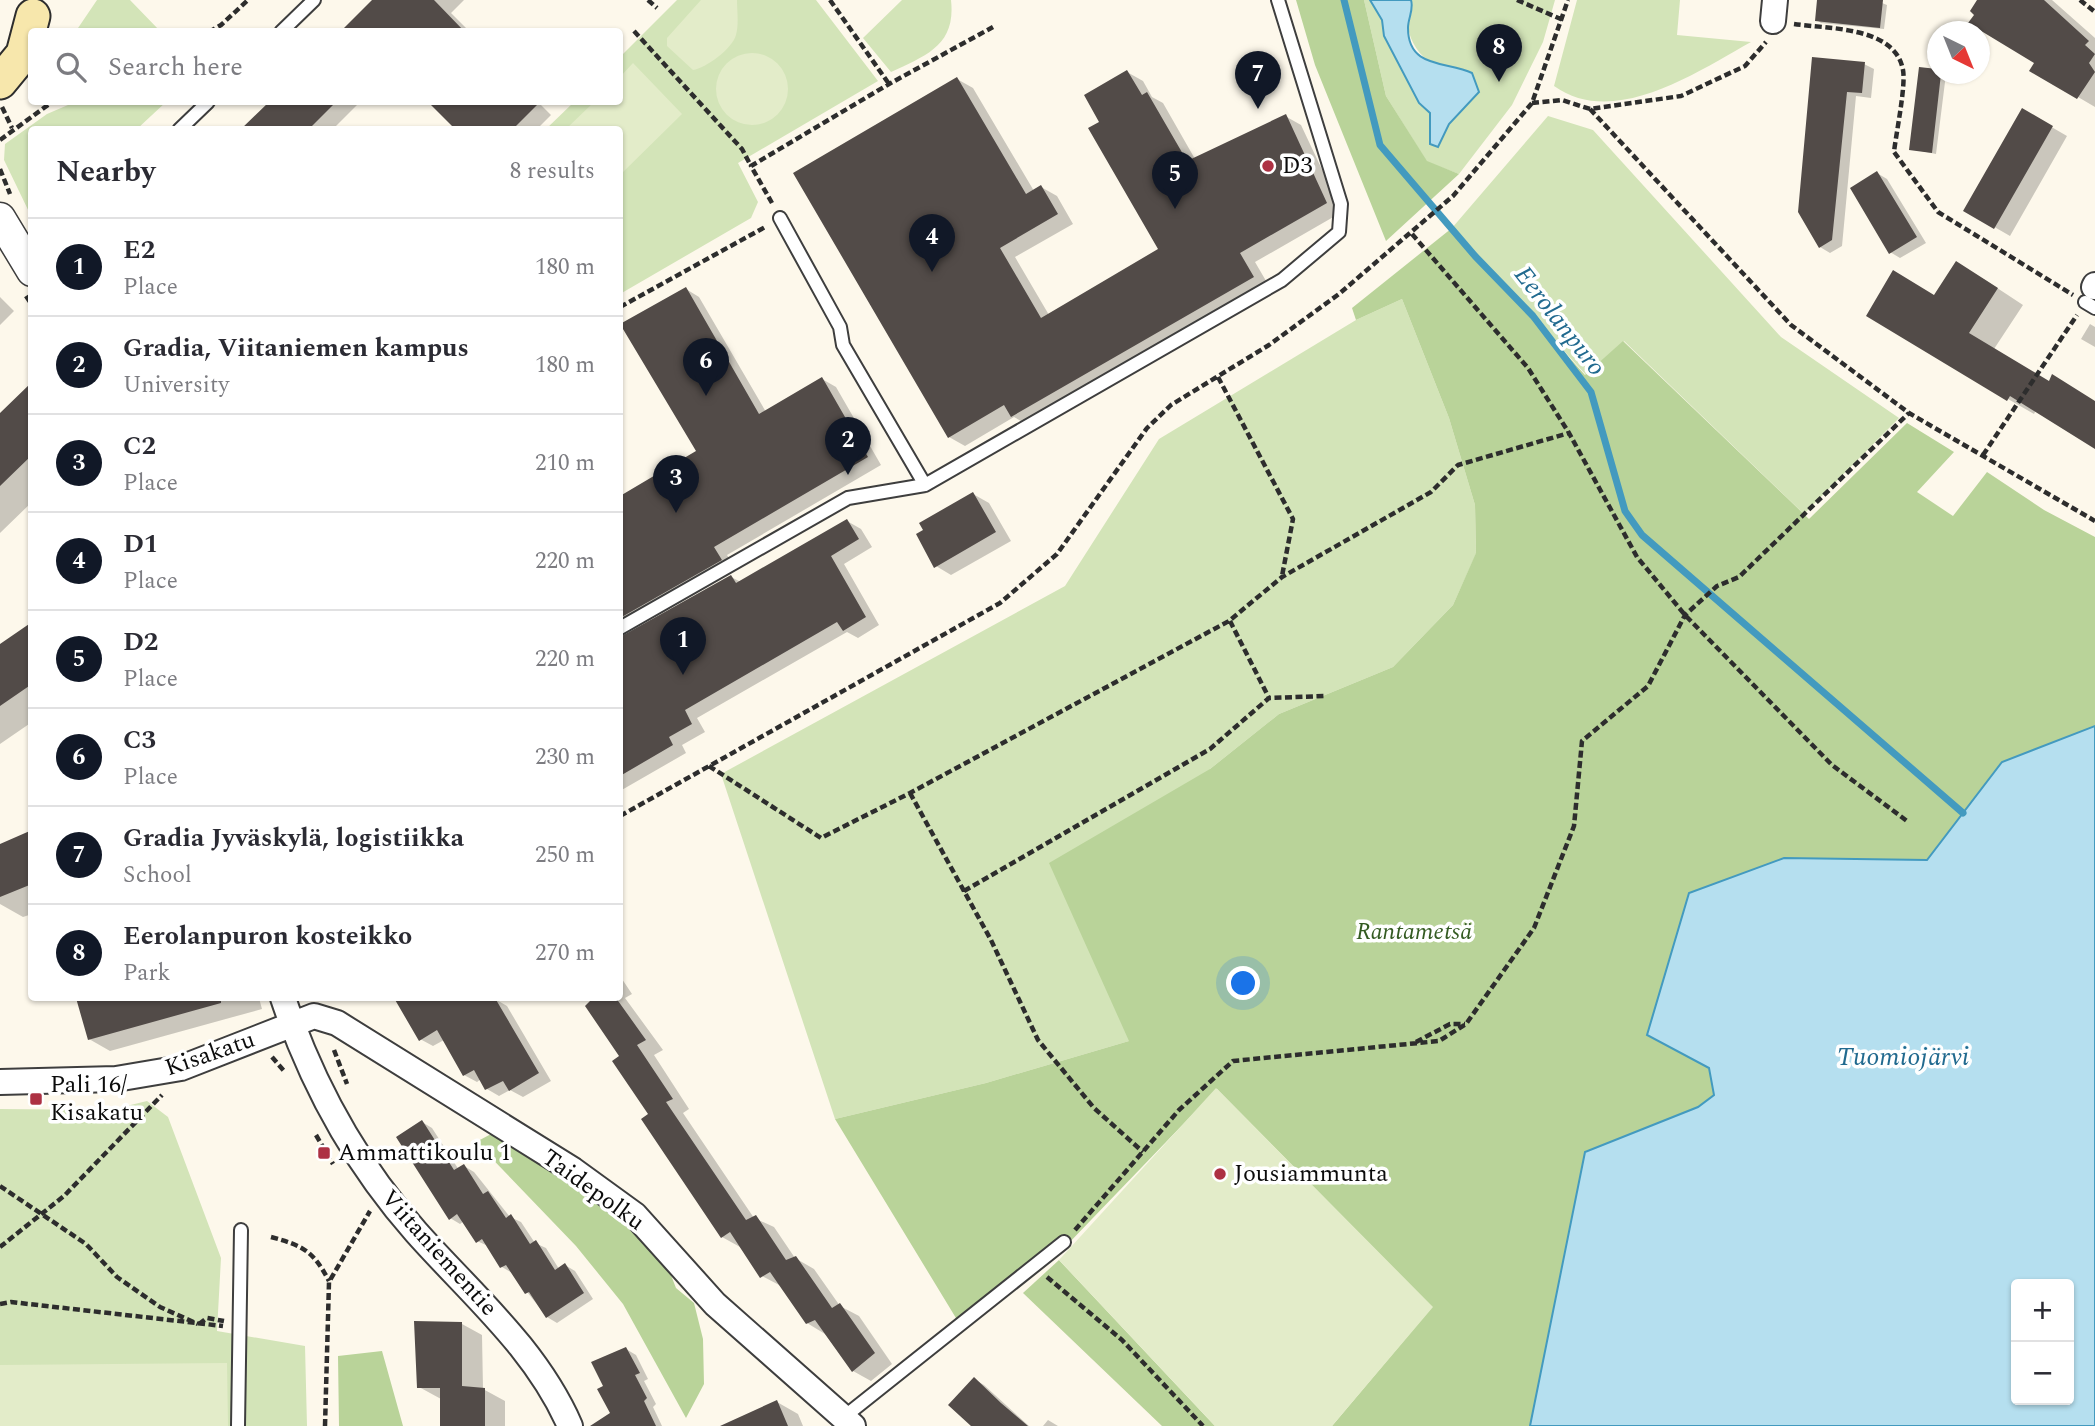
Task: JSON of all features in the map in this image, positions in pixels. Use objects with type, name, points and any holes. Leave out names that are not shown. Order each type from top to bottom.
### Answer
[{"type":"main road","points":[[0,33],[40,8]]},
{"type":"main road","points":[[33,28],[40,8]]},
{"type":"main road","points":[[0,82],[23,54],[28,40]]},
{"type":"street","points":[[0,218],[28,264]]},
{"type":"street","name":"Viitaniementie","points":[[284,1001],[306,1060],[345,1137],[376,1183],[529,1357],[559,1399],[570,1426]]},
{"type":"street","name":"Taidepolku","points":[[292,1024],[314,1016],[337,1023],[573,1170],[635,1215],[715,1304],[849,1421]]},
{"type":"street","name":"Kisakatu","points":[[0,1082],[116,1079],[181,1068],[292,1024]]},
{"type":"lane","points":[[285,28],[314,0]]},
{"type":"lane","points":[[623,626],[848,498],[925,485],[1282,280],[1339,232],[1341,204],[1336,181],[1278,0]]},
{"type":"lane","points":[[183,126],[205,105]]},
{"type":"lane","points":[[780,218],[840,327],[843,345],[925,485]]},
{"type":"lane","points":[[238,1426],[241,1230]]},
{"type":"lane","points":[[849,1421],[1065,1242]]},
{"type":"path","points":[[216,28],[248,0]]},
{"type":"path","points":[[648,0],[657,8]]},
{"type":"path","points":[[830,0],[889,83]]},
{"type":"path","points":[[1517,0],[1563,20]]},
{"type":"path","points":[[623,814],[1000,604],[1057,554],[1147,428],[1171,405],[1309,316],[1412,234],[1453,196],[1532,103],[1568,0]]},
{"type":"path","points":[[2080,0],[2095,12]]},
{"type":"path","points":[[1532,103],[1562,100],[1590,109],[1681,96],[1745,66],[1767,41],[1771,11],[1868,34],[1893,49],[1904,71],[1894,152],[1938,212],[2092,296],[1983,456]]},
{"type":"path","points":[[751,166],[889,83],[993,27]]},
{"type":"path","points":[[623,305],[780,218],[742,149],[634,31]]},
{"type":"path","points":[[0,103],[12,128]]},
{"type":"path","points":[[0,140],[12,128],[47,105]]},
{"type":"path","points":[[1590,109],[1791,325],[1909,413],[2095,521]]},
{"type":"path","points":[[1412,234],[1528,368],[1569,433],[1637,557],[1685,615],[1832,765],[1907,821]]},
{"type":"path","points":[[1218,376],[1293,519],[1282,577]]},
{"type":"path","points":[[1065,1242],[1179,1110],[1233,1061],[1439,1041],[1466,1024],[1534,928],[1574,826],[1582,741],[1648,686],[1685,615],[1717,586],[1739,577],[1909,413]]},
{"type":"path","points":[[709,766],[821,838],[1229,621],[1282,577],[1432,492],[1458,465],[1569,433]]},
{"type":"path","points":[[1229,621],[1269,698]]},
{"type":"path","points":[[964,891],[1210,749],[1269,698],[1326,696]]},
{"type":"path","points":[[910,793],[964,891],[1038,1040],[1094,1108],[1143,1152]]},
{"type":"path","points":[[1413,1044],[1450,1024],[1466,1024]]},
{"type":"path","points":[[0,1247],[64,1196],[168,1089]]},
{"type":"path","points":[[0,1186],[86,1244],[117,1277],[160,1307],[198,1324]]},
{"type":"path","points":[[329,1282],[371,1209]]},
{"type":"path","points":[[271,1237],[300,1245],[320,1264],[329,1282],[325,1426]]},
{"type":"path","points":[[1034,1267],[1122,1340],[1203,1426]]},
{"type":"path","points":[[0,1304],[11,1303],[198,1324],[207,1318],[238,1325]]},
{"type":"green space","points":[[97,0],[130,0],[157,28],[78,28]]},
{"type":"green space","points":[[677,0],[816,0],[878,81],[738,163],[758,202],[751,218],[623,292],[623,126],[549,126],[571,105],[623,105],[623,54]]},
{"type":"green space","points":[[701,0],[737,0],[736,35],[718,57],[693,70],[667,46],[667,38]]},
{"type":"green space","points":[[902,0],[951,0],[951,15],[949,28],[936,46],[927,54],[891,72],[863,38]]},
{"type":"green space","points":[[1296,0],[1364,0],[1386,96],[1427,161],[1459,174],[1386,241],[1315,65]]},
{"type":"green space","points":[[1364,0],[1370,0],[1382,20],[1384,36],[1419,103],[1430,113],[1430,144],[1479,92],[1437,68],[1420,53],[1409,32],[1411,0],[1555,0],[1543,42],[1512,105],[1459,174],[1427,162],[1386,96]]},
{"type":"green space","points":[[1577,0],[1680,0],[1677,35],[1751,42],[1706,68],[1655,91],[1628,99],[1602,101],[1577,98],[1554,86]]},
{"type":"green space","points":[[752,53],[772,59],[782,69],[788,89],[782,109],[772,119],[752,125],[732,119],[722,109],[716,89],[722,69],[732,59]]},
{"type":"green space","points":[[633,63],[682,114],[623,172],[623,126],[569,126],[591,105],[623,105],[623,74]]},
{"type":"green space","points":[[68,105],[163,105],[140,126],[30,126],[47,114]]},
{"type":"green space","points":[[1548,116],[1593,130],[1781,337],[1899,418],[1804,514],[1624,341],[1586,375],[1452,228]]},
{"type":"green space","points":[[28,128],[28,210],[4,160],[5,144]]},
{"type":"green space","name":"Rantametsä","points":[[1452,228],[1585,375],[1623,341],[1809,519],[1907,423],[1954,452],[1917,492],[1953,516],[1987,472],[2044,510],[2095,537],[2095,726],[2002,762],[1927,860],[1784,858],[1709,1068],[1714,1095],[1698,1107],[1585,1152],[1530,1426],[1332,1426],[1432,1307],[1217,1089],[1066,1246],[959,1323],[835,1119],[986,1083],[1129,1041],[1049,863],[1210,769],[1279,714],[1393,667],[1453,605],[1476,553],[1475,505],[1449,418],[1402,299],[1356,320],[1352,308]]},
{"type":"green space","points":[[1402,299],[1449,418],[1475,505],[1476,554],[1453,605],[1393,667],[1279,714],[1210,769],[1129,1041],[986,1083],[835,1119],[721,774],[1065,586],[1159,439],[1356,320]]},
{"type":"green space","name":"Jousiammunta","points":[[1216,1088],[1433,1307],[1332,1426],[1215,1426],[1059,1260]]},
{"type":"green space","points":[[147,1101],[168,1117],[221,1258],[217,1331],[305,1346],[307,1426],[0,1426],[0,1109],[110,1110]]},
{"type":"green space","points":[[493,1133],[602,1203],[667,1265],[676,1288],[694,1303],[703,1339],[704,1384],[686,1418],[623,1304],[576,1246],[476,1142]]},
{"type":"green space","points":[[1059,1260],[1215,1426],[1162,1426],[1023,1293]]},
{"type":"green space","points":[[382,1351],[403,1426],[339,1426],[338,1356]]},
{"type":"green space","points":[[227,1363],[228,1426],[0,1426],[0,1365]]},
{"type":"water","points":[[1370,0],[1411,0],[1408,28],[1414,51],[1431,61],[1472,73],[1479,92],[1449,124],[1438,147],[1430,144],[1430,113],[1419,103],[1384,36],[1382,20]]},
{"type":"water","name":"Tuomiojärvi","points":[[2095,726],[2095,1426],[1530,1426],[1585,1152],[1698,1107],[1714,1095],[1709,1068],[1647,1035],[1689,893],[1784,858],[1927,860],[2002,762]]},
{"type":"building","points":[[372,0],[434,0],[461,28],[344,28]]},
{"type":"building","points":[[1817,0],[1883,0],[1880,28],[1815,21]]},
{"type":"building","points":[[1977,0],[2044,0],[2089,41],[2085,45],[2095,54],[2089,63],[2095,72],[2077,99],[2029,71],[2034,63],[1990,36],[1990,21],[1970,21],[1974,15],[1970,11]]},
{"type":"building","points":[[1812,57],[1865,62],[1862,93],[1847,92],[1832,240],[1819,248],[1798,212]]},
{"type":"building","points":[[1919,67],[1927,68],[1927,84],[1940,84],[1932,153],[1909,150]]},
{"type":"building","points":[[1127,70],[1142,95],[1147,92],[1187,161],[1286,114],[1327,203],[1240,253],[1254,277],[1011,417],[1004,405],[948,438],[793,173],[957,77],[1026,194],[1041,185],[1058,214],[1000,248],[1041,318],[1158,249],[1088,128],[1099,122],[1084,95]]},
{"type":"building","points":[[266,105],[333,105],[312,126],[244,126]]},
{"type":"building","points":[[431,105],[537,105],[516,126],[452,126]]},
{"type":"building","points":[[2022,108],[2053,126],[1994,229],[1963,211]]},
{"type":"building","points":[[1877,171],[1917,237],[1889,254],[1850,188]]},
{"type":"building","points":[[1956,261],[1998,288],[1969,333],[2049,381],[2052,374],[2095,401],[2095,449],[2010,396],[2007,401],[1866,316],[1893,270],[1934,295]]},
{"type":"building","points":[[686,287],[759,414],[822,377],[868,457],[714,547],[722,560],[623,616],[623,494],[696,451],[623,329],[623,322]]},
{"type":"building","points":[[28,386],[28,459],[0,486],[0,413]]},
{"type":"building","points":[[973,492],[996,532],[934,568],[916,534],[923,530],[919,523]]},
{"type":"building","points":[[847,519],[859,539],[831,556],[866,617],[843,631],[837,622],[685,710],[692,724],[669,737],[673,745],[623,774],[623,635],[731,575],[736,583]]},
{"type":"building","points":[[28,625],[28,687],[0,706],[0,644]]},
{"type":"building","points":[[28,832],[28,886],[0,897],[0,844]]},
{"type":"building","points":[[77,1001],[221,1001],[221,1003],[88,1040]]},
{"type":"building","points":[[396,1001],[497,1001],[539,1073],[509,1091],[503,1081],[485,1090],[474,1070],[463,1076],[437,1030],[419,1041]]},
{"type":"building","points":[[590,1001],[618,1001],[646,1040],[637,1045],[673,1099],[666,1102],[746,1220],[756,1215],[786,1260],[796,1256],[832,1308],[840,1303],[875,1353],[852,1372],[815,1320],[806,1324],[770,1272],[760,1278],[730,1232],[721,1238],[641,1119],[648,1114],[612,1061],[619,1056],[585,1006]]},
{"type":"building","points":[[422,1120],[454,1170],[464,1164],[483,1194],[488,1191],[506,1218],[511,1214],[530,1244],[536,1240],[555,1270],[565,1263],[584,1293],[546,1318],[529,1292],[525,1294],[506,1265],[500,1268],[482,1239],[476,1243],[457,1214],[449,1220],[396,1137]]},
{"type":"building","points":[[414,1321],[462,1322],[462,1386],[485,1388],[485,1426],[440,1426],[440,1388],[417,1388]]},
{"type":"building","points":[[626,1347],[640,1373],[635,1375],[647,1398],[644,1401],[656,1426],[590,1426],[610,1413],[597,1389],[603,1386],[591,1362]]},
{"type":"building","points":[[974,1377],[1028,1426],[971,1426],[948,1405]]},
{"type":"building","points":[[777,1400],[788,1426],[720,1426]]},
{"type":"waterway","name":"Eerolanpuro","points":[[1344,0],[1380,145],[1475,256],[1533,316],[1591,392],[1625,511],[1642,535],[1963,813]]},
{"type":"place","name":"Eerolanpuron kosteikko","points":[[1499,82]]},
{"type":"place","name":"Gradia Jyväskylä, logistiikka","points":[[1258,109]]},
{"type":"place","name":"D3","points":[[1268,166]]},
{"type":"place","name":"D2","points":[[1175,209]]},
{"type":"place","name":"D1","points":[[932,272]]},
{"type":"place","name":"C3","points":[[706,396]]},
{"type":"place","name":"Gradia, Viitaniemen kampus","points":[[848,475]]},
{"type":"place","name":"C2","points":[[676,513]]},
{"type":"place","name":"E2","points":[[683,675]]},
{"type":"place","name":"Pali 16/ Kisakatu","points":[[36,1099]]},
{"type":"place","name":"Ammattikoulu 1","points":[[324,1153]]},
{"type":"place","name":"Jousiammunta","points":[[1220,1174]]}]
